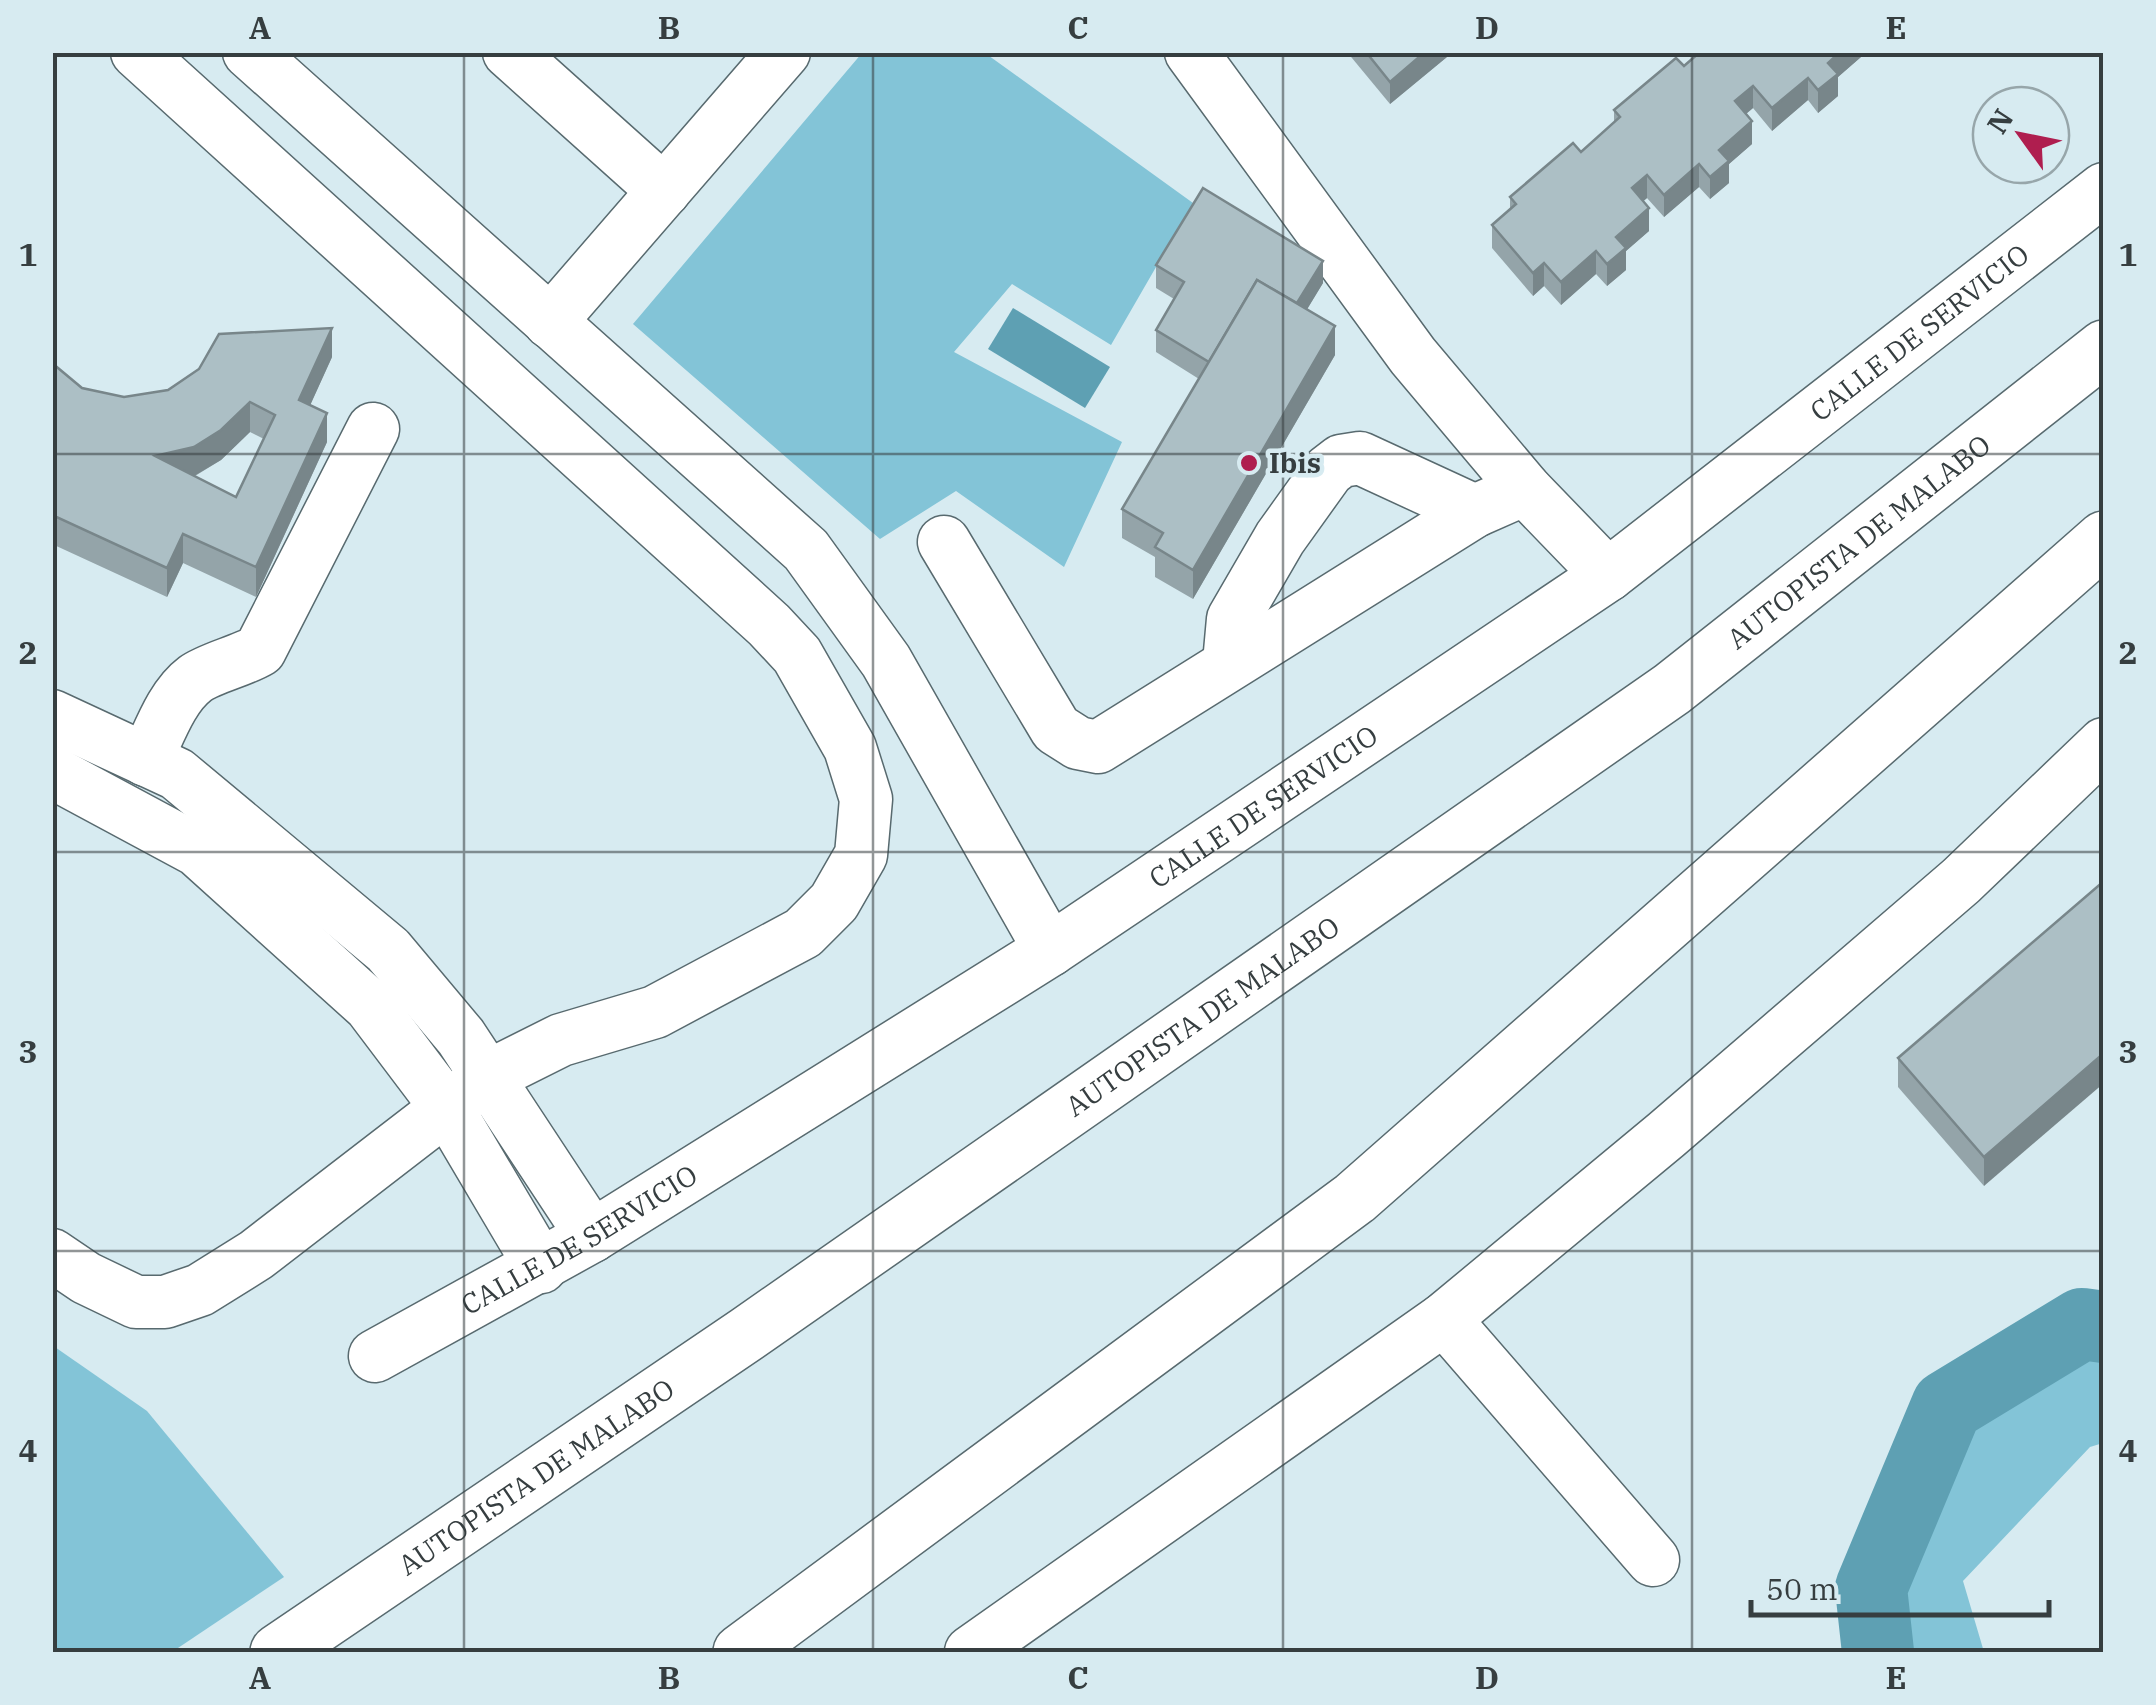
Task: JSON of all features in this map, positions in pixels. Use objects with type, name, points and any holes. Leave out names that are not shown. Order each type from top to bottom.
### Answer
[{"type":"highway","name":"AUTOPISTA DE MALABO","points":[[278,1652],[747,1334],[1672,689],[2104,348]]},
{"type":"highway","points":[[741,1652],[1355,1198],[2104,539]]},
{"type":"street","points":[[52,1255],[86,1278],[136,1302],[165,1302],[200,1290],[256,1255],[467,1092],[561,1040],[656,1012],[802,933],[834,902],[861,855],[866,799],[850,748],[797,654],[769,625],[138,52]]},
{"type":"street","points":[[249,52],[806,550],[886,661],[1050,950]]},
{"type":"street","points":[[509,52],[664,191]]},
{"type":"street","points":[[550,322],[784,52]]},
{"type":"street","points":[[1192,52],[1413,356],[1525,490],[1608,575]]},
{"type":"street","name":"CALLE DE SERVICIO","points":[[375,1356],[541,1267],[1050,950],[1608,575],[2104,189]]},
{"type":"street","points":[[146,760],[169,712],[196,678],[260,650],[372,428]]},
{"type":"street","points":[[1229,663],[1227,643],[1233,619],[1312,489],[1341,461],[1360,458],[1475,511]]},
{"type":"street","points":[[944,542],[1056,729],[1078,743],[1098,746],[1475,511],[1525,490]]},
{"type":"street","points":[[52,716],[177,774],[212,831],[370,1006],[467,1092],[592,1236]]},
{"type":"street","points":[[972,1652],[1444,1319],[1666,1135],[1960,880],[2104,744]]},
{"type":"street","points":[[55,778],[212,831]]},
{"type":"street","points":[[467,1092],[541,1267]]},
{"type":"street","points":[[1444,1319],[1654,1560]]},
{"type":"shaded area","points":[[862,53],[985,53],[1193,203],[1111,345],[1012,284],[954,352],[1122,442],[1064,567],[956,491],[880,539],[633,324]]},
{"type":"shaded area","points":[[1013,308],[1110,367],[1085,408],[988,349]]},
{"type":"shaded area","points":[[2069,1296],[2103,1299],[2103,1443],[2090,1447],[1963,1581],[1984,1652],[1847,1652],[1856,1535],[1918,1410]]},
{"type":"shaded area","points":[[52,1345],[147,1411],[284,1577],[172,1652],[53,1652]]},
{"type":"building","points":[[1366,52],[1425,52],[1390,82]]},
{"type":"building","points":[[1700,52],[1840,52],[1828,63],[1838,74],[1818,90],[1808,78],[1772,108],[1753,86],[1735,101],[1752,121],[1719,150],[1729,161],[1710,177],[1699,164],[1664,195],[1647,175],[1632,188],[1649,208],[1616,237],[1626,248],[1607,264],[1596,251],[1561,282],[1544,263],[1533,273],[1492,225],[1516,204],[1510,197],[1573,143],[1581,152],[1620,117],[1614,110],[1676,58],[1684,66]]},
{"type":"building","points":[[1203,188],[1323,261],[1297,303],[1257,280],[1209,362],[1156,330],[1184,282],[1156,265]]},
{"type":"building","points":[[1257,280],[1335,326],[1193,570],[1155,547],[1163,533],[1122,509]]},
{"type":"building","points":[[332,328],[299,400],[327,413],[256,567],[183,534],[167,568],[52,515],[52,363],[82,388],[124,397],[168,390],[199,369],[219,334]],"holes":[[[250,402],[275,415],[236,497],[155,456],[194,447],[221,430]]]},
{"type":"building","points":[[2104,881],[2104,1053],[1984,1157],[1898,1058]]},
{"type":"waterway","points":[[1878,1652],[1871,1588],[1947,1406],[2082,1324],[2104,1327]]},
{"type":"place","name":"Ibis","points":[[1249,463]]}]
